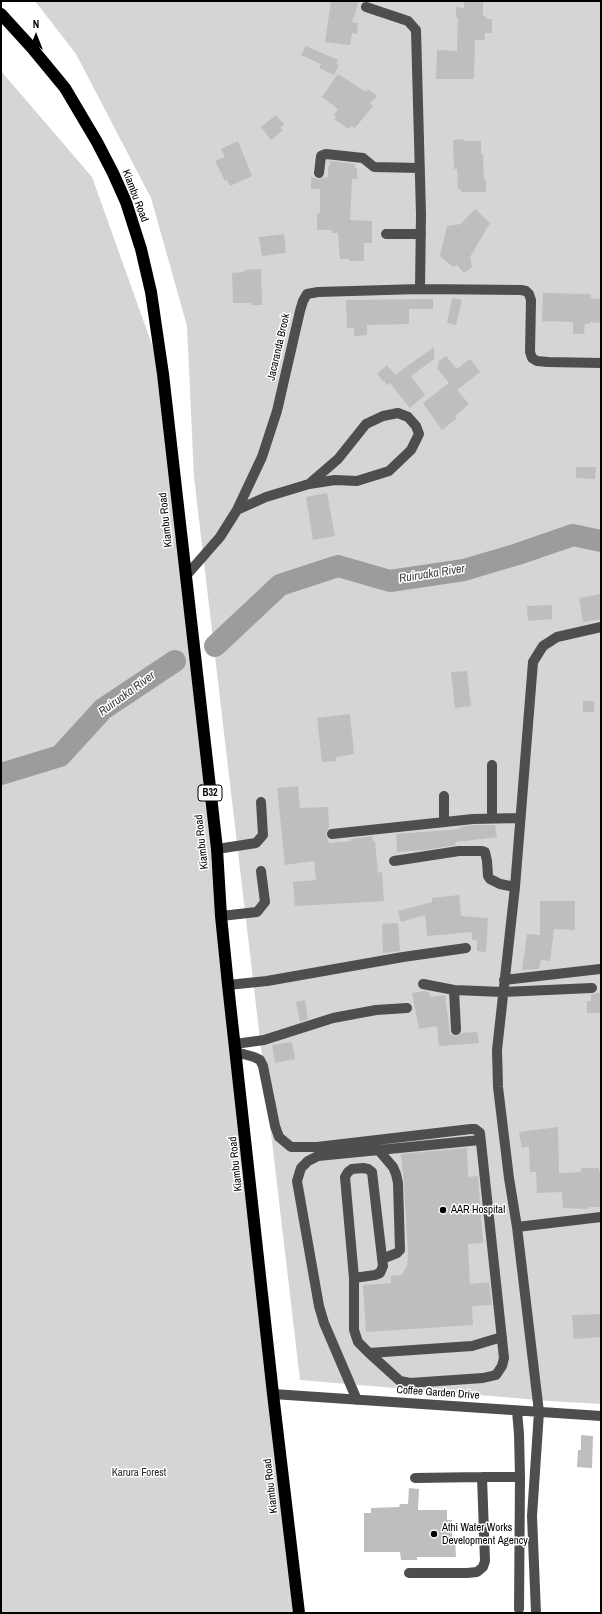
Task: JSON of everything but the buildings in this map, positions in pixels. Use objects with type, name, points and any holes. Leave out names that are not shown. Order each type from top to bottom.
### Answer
[{"type":"highway","name":"Kiambu Road","points":[[1,14],[32,48],[65,88],[113,173],[132,220],[151,292],[156,321],[216,849],[228,985],[273,1394],[299,1613]]},
{"type":"street","points":[[366,7],[408,21],[416,30],[420,168],[420,289]]},
{"type":"street","points":[[319,173],[321,156],[326,154],[363,158],[374,167],[420,168]]},
{"type":"street","points":[[386,234],[421,234]]},
{"type":"street","name":"Jacaranda Brook","points":[[185,577],[220,537],[237,510],[262,457],[277,411],[300,311],[303,301],[308,294],[318,292],[420,289],[526,291],[531,300],[530,352],[532,358],[537,361],[548,362],[601,363]]},
{"type":"street","points":[[237,510],[266,497],[309,484],[335,480],[357,482],[389,471],[411,450],[419,434],[416,426],[408,417],[398,413],[383,416],[366,424],[338,459],[309,484]]},
{"type":"street","points":[[536,1613],[532,1516],[539,1412],[517,1227],[509,1178],[498,1087],[497,1050],[515,887],[533,662],[543,646],[557,637],[601,628]]},
{"type":"street","points":[[492,765],[492,818]]},
{"type":"street","points":[[444,796],[444,822]]},
{"type":"street","points":[[216,849],[256,843],[263,835],[261,802]]},
{"type":"street","points":[[332,834],[444,822],[492,818],[520,818]]},
{"type":"street","points":[[394,861],[459,851],[482,851],[485,852],[487,873],[490,880],[515,887]]},
{"type":"street","points":[[221,916],[257,912],[265,902],[260,871]]},
{"type":"street","points":[[228,985],[267,981],[403,957],[466,948]]},
{"type":"street","points":[[504,980],[600,969]]},
{"type":"street","points":[[423,984],[454,990],[503,992],[592,988]]},
{"type":"street","points":[[454,990],[456,1030]]},
{"type":"street","points":[[236,1048],[332,1018],[376,1010],[407,1008]]},
{"type":"street","points":[[236,1048],[260,1060],[263,1066],[275,1126],[279,1137],[291,1147],[317,1147],[475,1129],[480,1133],[504,1358],[502,1366],[496,1375],[483,1378],[424,1383],[400,1381],[358,1342],[354,1330],[354,1278],[346,1177],[348,1172],[352,1169],[363,1168],[372,1172],[382,1270],[375,1276],[354,1278]]},
{"type":"street","points":[[450,1131],[452,1143]]},
{"type":"street","points":[[356,1400],[324,1323],[319,1306],[298,1181],[301,1168],[308,1161],[318,1156],[480,1140]]},
{"type":"street","points":[[370,1141],[393,1167],[396,1174],[401,1244],[400,1250],[397,1253],[382,1259]]},
{"type":"street","points":[[517,1227],[601,1217]]},
{"type":"street","points":[[370,1353],[472,1346],[502,1337]]},
{"type":"street","name":"Coffee Garden Drive","points":[[273,1394],[601,1416]]},
{"type":"street","points":[[517,1411],[520,1434],[519,1609]]},
{"type":"street","points":[[520,1434],[537,1436]]},
{"type":"street","points":[[409,1573],[467,1573],[477,1572],[483,1567],[485,1561],[482,1477]]},
{"type":"street","points":[[415,1478],[520,1477]]},
{"type":"green space","points":[[35,1],[601,1],[601,1404],[300,1380],[194,477],[187,326],[151,198],[76,54]]},
{"type":"green space","name":"Karura Forest","points":[[1,71],[92,177],[160,367],[293,1613],[1,1613]]},
{"type":"waterway","name":"Ruiruaka River","points":[[215,646],[280,585],[338,566],[390,581],[464,570],[518,554],[573,535],[601,541]]},
{"type":"waterway","name":"Ruiruaka River","points":[[1,774],[60,756],[103,709],[175,661]]},
{"type":"place","name":"AAR Hospital","points":[[443,1210]]},
{"type":"place","name":"Athi Water Works Development Agency","points":[[434,1534]]}]
